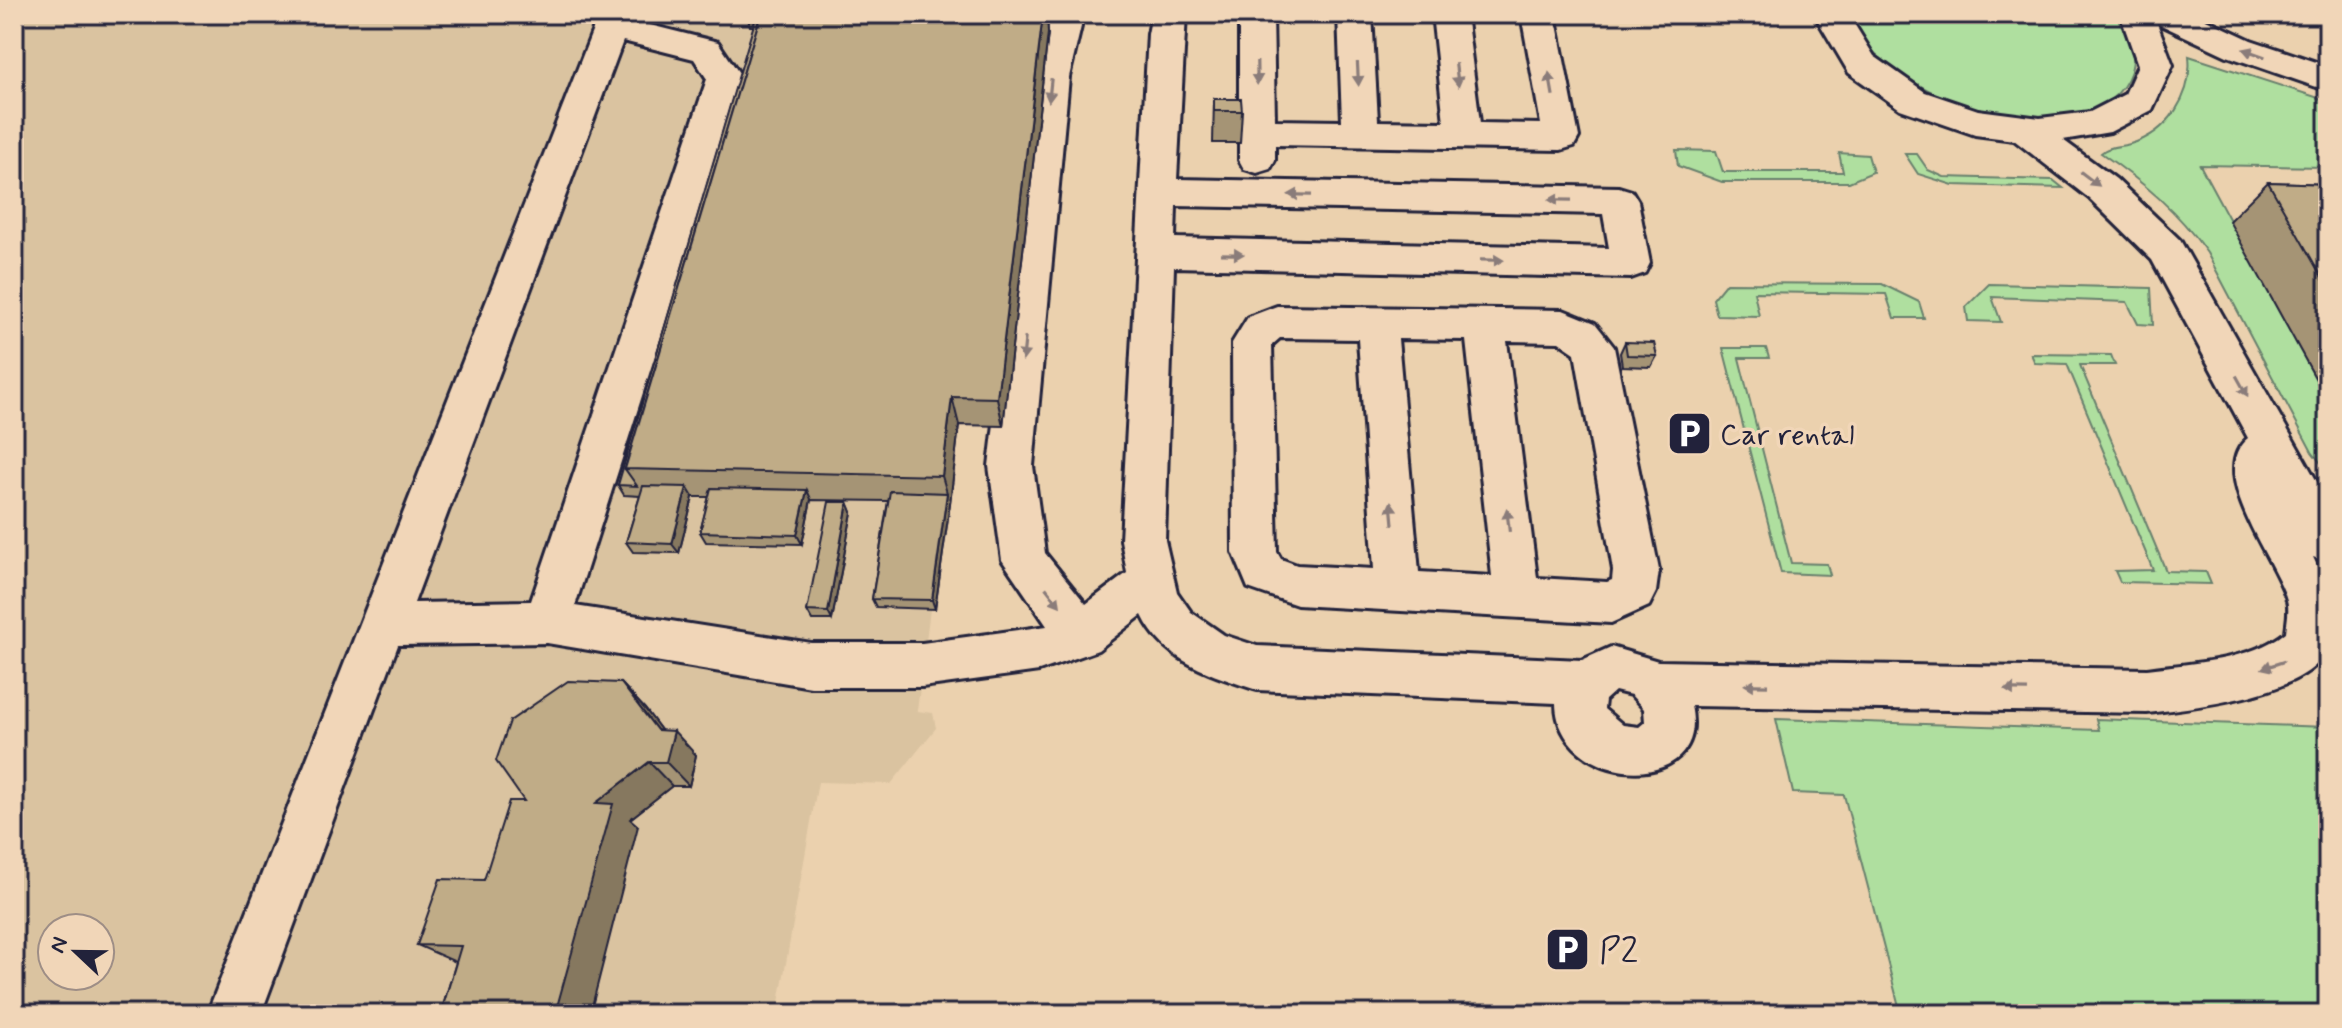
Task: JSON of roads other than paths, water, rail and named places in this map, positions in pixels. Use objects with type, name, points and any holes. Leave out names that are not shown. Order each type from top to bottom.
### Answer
[{"type":"street","points":[[1067,14],[1052,77],[1011,466],[1024,560],[1082,635]]},
{"type":"street","points":[[1169,14],[1165,34],[1154,252],[1143,540],[1149,583],[1165,616],[1186,638],[1215,656],[1257,668],[1587,682],[1611,669],[1626,670],[1654,683],[2147,691],[2204,683],[2283,663],[2308,642],[2322,612],[2258,490],[2255,468],[2262,439]]},
{"type":"street","points":[[1256,14],[1256,194]]},
{"type":"street","points":[[1355,14],[1361,134]]},
{"type":"street","points":[[1449,14],[1464,135]]},
{"type":"street","points":[[1257,132],[1561,137],[1538,14]]},
{"type":"street","points":[[1805,14],[1837,26],[1882,80],[1925,106],[1971,122],[2027,132],[2089,127],[2117,117],[2140,99],[2148,88],[2155,64],[2152,44],[2137,14]]},
{"type":"street","points":[[2166,14],[2239,48],[2328,79]]},
{"type":"street","points":[[234,1014],[613,21],[706,50],[725,79],[547,622]]},
{"type":"street","points":[[2027,132],[2103,189],[2166,250],[2262,439],[2323,529]]},
{"type":"street","points":[[1412,134],[1415,197]]},
{"type":"street","points":[[1154,252],[1631,263],[1619,201],[1158,192]]},
{"type":"street","points":[[1398,591],[1396,326],[1408,258]]},
{"type":"street","points":[[1277,322],[1485,326],[1563,326],[1581,334],[1594,347],[1636,570],[1633,592],[1611,603],[1297,585],[1264,574],[1255,552],[1252,343],[1262,328],[1277,322]]},
{"type":"street","points":[[1485,326],[1517,597]]},
{"type":"street","points":[[382,624],[547,622],[811,665],[922,665],[991,659],[1039,650],[1082,635],[1149,583]]},
{"type":"street","points":[[1587,682],[1581,693],[1584,722],[1604,744],[1633,752],[1648,750],[1667,734],[1669,708],[1654,683]]},
{"type":"place","name":"Car rental","points":[[1689,434]]},
{"type":"place","name":"P2","points":[[1568,949]]}]
